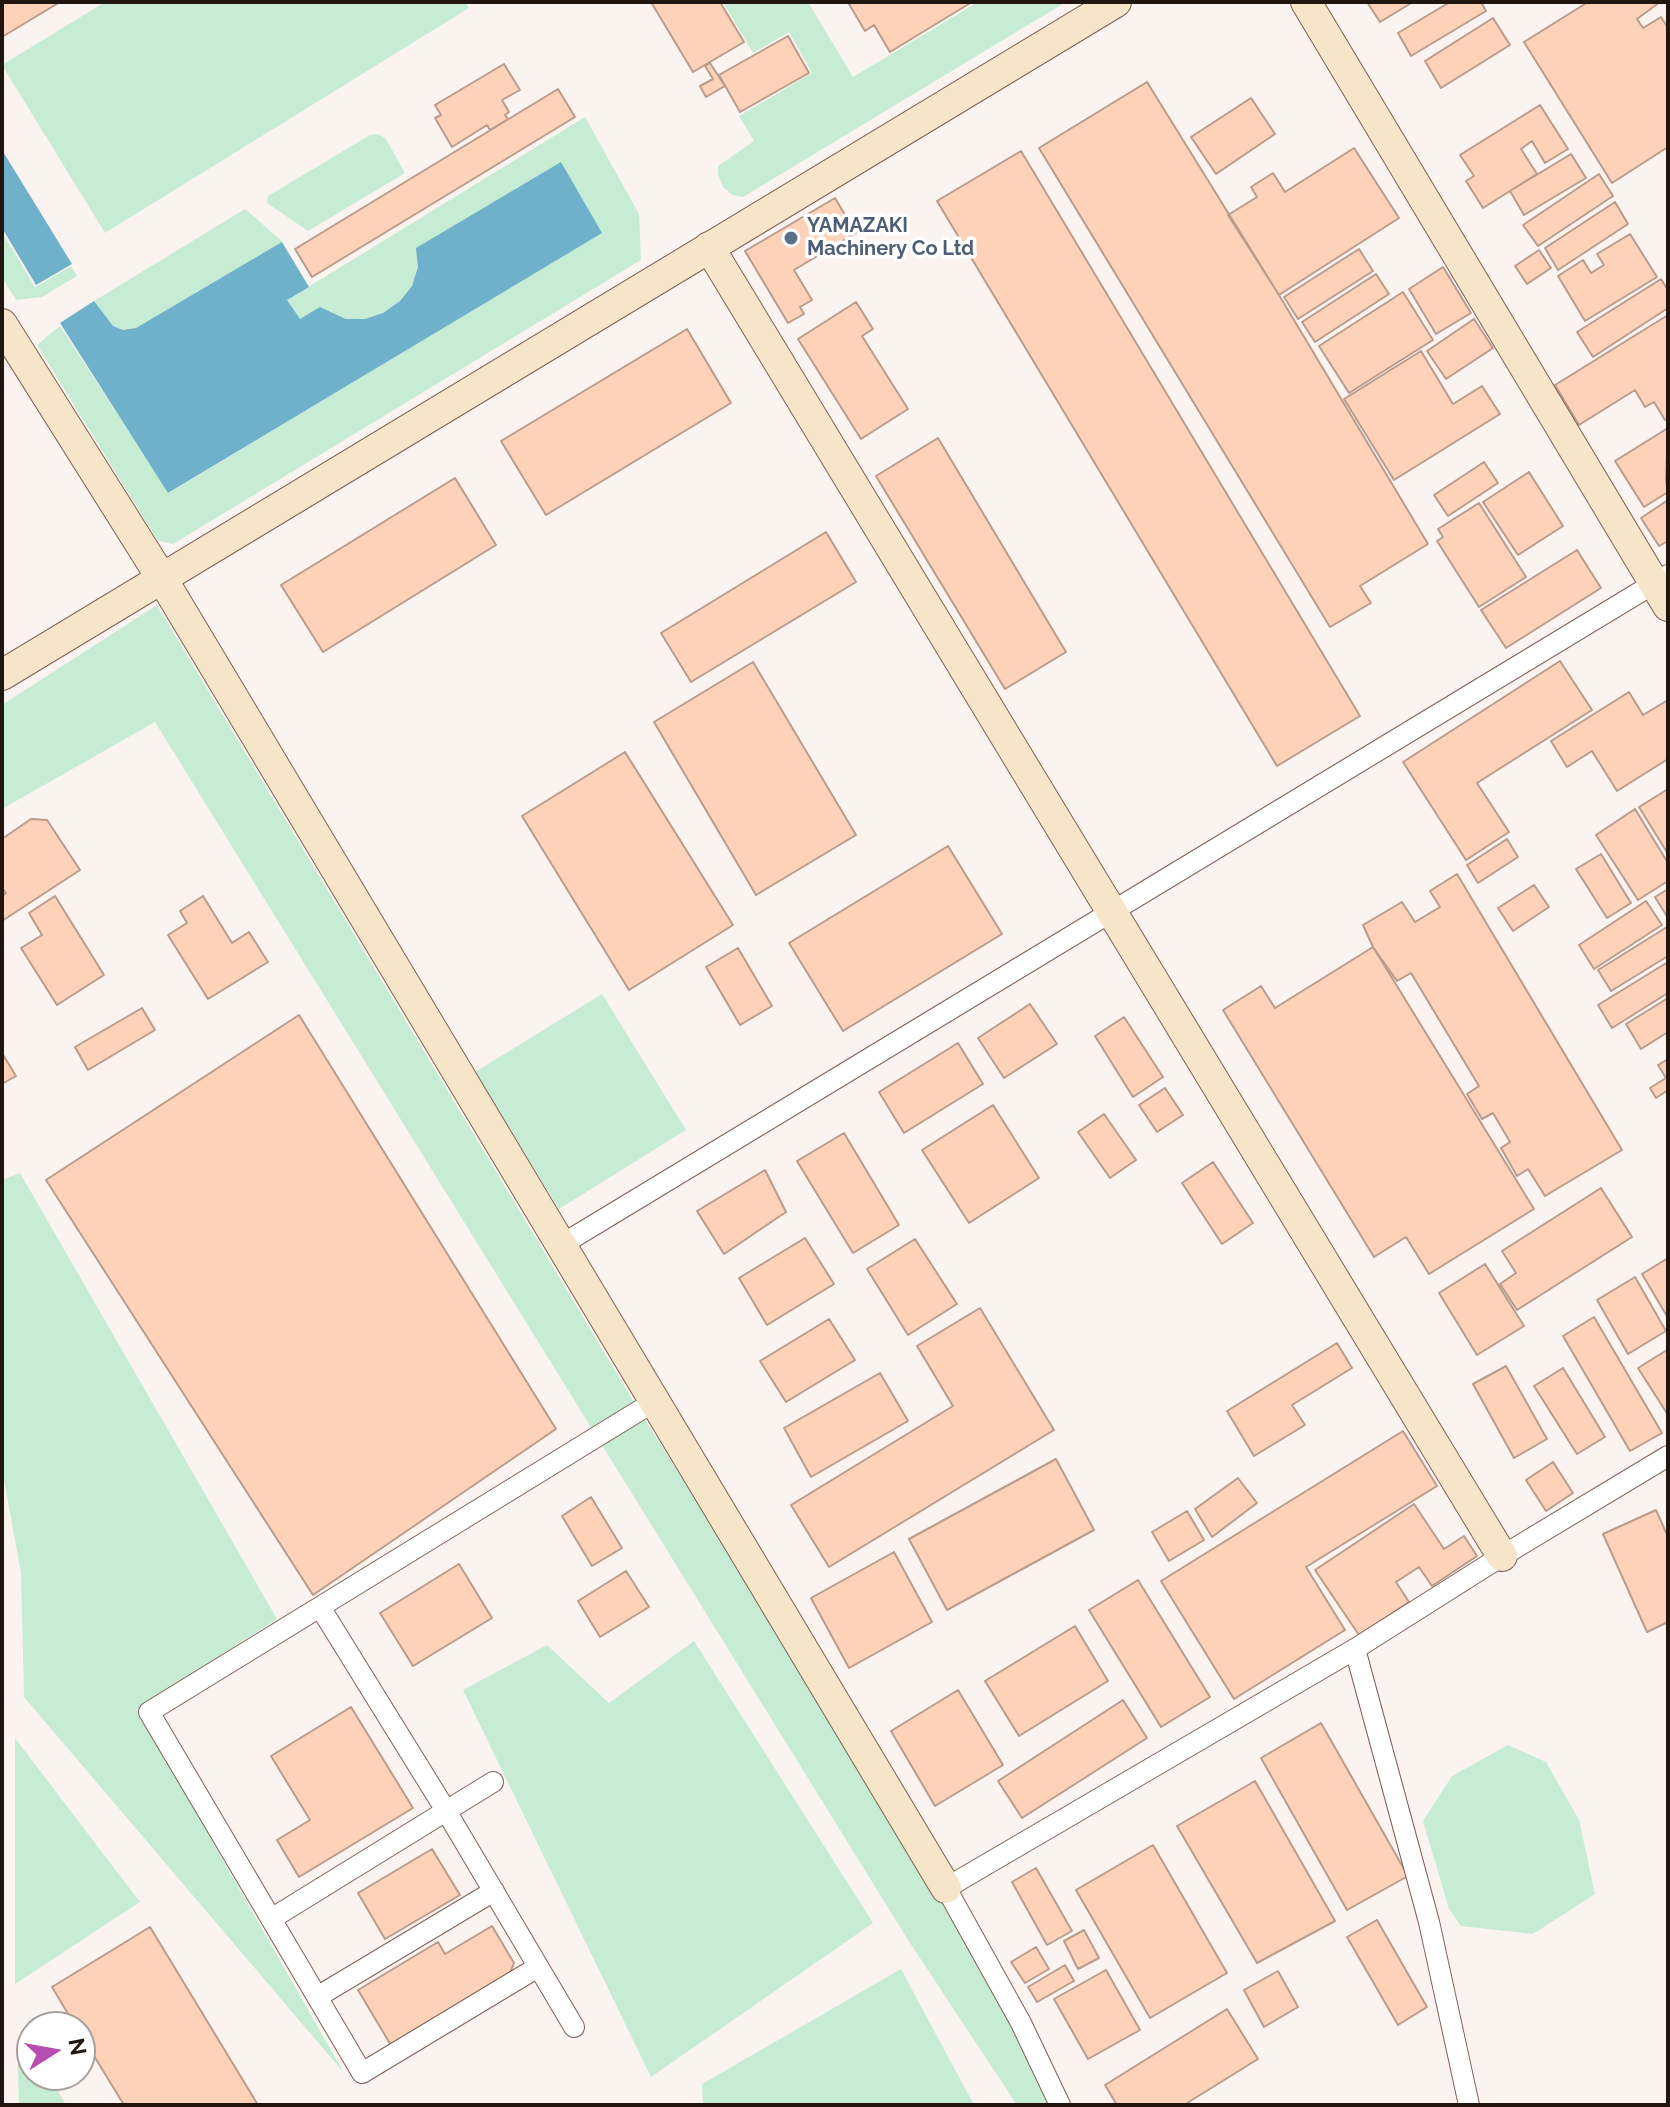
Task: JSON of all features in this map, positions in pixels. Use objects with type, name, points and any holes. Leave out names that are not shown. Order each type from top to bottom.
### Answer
[{"type":"street","points":[[2,675],[1116,2]]},
{"type":"street","points":[[561,1245],[1112,912],[1663,588],[1306,2]]},
{"type":"street","points":[[709,247],[1502,1556]]},
{"type":"street","points":[[2,324],[161,577],[946,1888],[1021,2023],[1060,2105]]},
{"type":"street","points":[[538,1967],[362,2073],[149,1712],[655,1401]]},
{"type":"street","points":[[946,1888],[1355,1649],[1668,1456]]},
{"type":"street","points":[[320,1607],[445,1809],[574,2027]]},
{"type":"street","points":[[1355,1649],[1429,1922],[1469,2105]]},
{"type":"street","points":[[271,1919],[493,1782]]},
{"type":"street","points":[[317,1997],[494,1891]]},
{"type":"green space","points":[[105,2],[465,2],[469,8],[105,233],[2,65]]},
{"type":"green space","points":[[723,2],[808,2],[853,77],[978,2],[1066,2],[743,197],[733,195],[723,187],[718,174],[718,166],[754,141],[739,116],[812,73],[789,32],[753,53]]},
{"type":"green space","points":[[585,117],[639,214],[641,260],[173,544],[158,541],[37,345],[60,326],[169,493],[601,233],[561,162],[418,267],[412,286],[400,301],[383,313],[365,319],[346,319],[320,307],[300,320],[287,300]]},
{"type":"green space","points":[[379,134],[386,139],[405,173],[308,231],[267,203],[268,196],[370,135]]},
{"type":"green space","points":[[245,209],[283,242],[136,328],[123,330],[104,318],[94,301]]},
{"type":"green space","points":[[2,232],[35,287],[71,266],[77,276],[42,297],[16,300],[2,277]]},
{"type":"green space","points":[[157,605],[635,1404],[970,1932],[1054,2105],[1017,2105],[908,1940],[155,722],[2,809],[2,705]]},
{"type":"green space","points":[[602,994],[686,1130],[559,1209],[475,1072]]},
{"type":"green space","points":[[20,1173],[277,1619],[137,1709],[344,2073],[24,1697],[21,1573],[2,1469],[2,1180]]},
{"type":"green space","points":[[694,1641],[873,1923],[651,2077],[463,1690],[547,1645],[609,1703]]},
{"type":"green space","points":[[15,1738],[140,1902],[15,1984]]},
{"type":"green space","points":[[1508,1745],[1546,1762],[1579,1820],[1595,1894],[1533,1934],[1461,1926],[1449,1909],[1423,1821],[1452,1776]]},
{"type":"green space","points":[[901,1969],[974,2105],[703,2105],[702,2084]]},
{"type":"green space","points":[[19,2091],[58,2091],[66,2105],[19,2105]]},
{"type":"water","points":[[2,150],[72,264],[36,285],[2,228]]},
{"type":"water","points":[[561,162],[602,233],[168,493],[60,323],[94,301],[113,326],[123,330],[136,328],[282,242],[309,287],[287,300],[300,319],[320,307],[346,319],[365,319],[383,313],[400,301],[412,286],[418,267],[416,248]]},
{"type":"building","points":[[2,2],[60,2],[2,37]]},
{"type":"building","points":[[651,2],[720,2],[744,42],[693,72]]},
{"type":"building","points":[[972,2],[890,52],[874,25],[865,31],[849,4]]},
{"type":"building","points":[[1367,2],[1413,2],[1380,22]]},
{"type":"building","points":[[1450,2],[1481,2],[1486,11],[1411,56],[1398,33]]},
{"type":"building","points":[[1588,2],[1660,2],[1637,19],[1643,28],[1661,17],[1668,28],[1668,147],[1612,183],[1524,42]]},
{"type":"building","points":[[1493,18],[1510,45],[1441,88],[1425,61]]},
{"type":"building","points":[[788,36],[809,73],[740,112],[719,75]]},
{"type":"building","points":[[710,63],[725,86],[706,97],[700,86],[713,79],[705,66]]},
{"type":"building","points":[[504,64],[520,90],[502,100],[509,112],[505,115],[508,119],[490,130],[487,125],[452,147],[435,118],[441,115],[435,105]]},
{"type":"building","points":[[1147,82],[1428,544],[1360,586],[1371,603],[1330,627],[1039,148]]},
{"type":"building","points":[[558,89],[575,117],[312,277],[295,249]]},
{"type":"building","points":[[1251,98],[1275,134],[1216,174],[1191,137]]},
{"type":"building","points":[[1540,105],[1568,149],[1545,163],[1532,141],[1521,149],[1537,174],[1483,208],[1466,181],[1474,176],[1460,155]]},
{"type":"building","points":[[1354,148],[1399,218],[1279,295],[1228,215],[1257,197],[1251,187],[1273,173],[1285,192]]},
{"type":"building","points":[[1021,151],[1360,716],[1277,766],[937,201]]},
{"type":"building","points":[[1571,154],[1586,178],[1524,215],[1510,191]]},
{"type":"building","points":[[1599,174],[1613,196],[1538,246],[1523,225]]},
{"type":"building","points":[[835,198],[856,233],[794,270],[812,300],[800,307],[804,314],[788,323],[745,251]]},
{"type":"building","points":[[1615,202],[1628,224],[1558,270],[1545,248]]},
{"type":"building","points":[[1630,234],[1657,277],[1585,321],[1558,276],[1583,260],[1591,273],[1604,265],[1597,254]]},
{"type":"building","points":[[1359,249],[1373,271],[1298,319],[1284,297]]},
{"type":"building","points":[[1539,250],[1551,268],[1527,284],[1515,266]]},
{"type":"building","points":[[1443,267],[1471,313],[1436,334],[1409,289]]},
{"type":"building","points":[[1376,274],[1389,294],[1315,342],[1302,322]]},
{"type":"building","points":[[1661,279],[1668,290],[1668,308],[1593,357],[1577,332]]},
{"type":"building","points":[[1403,292],[1433,340],[1349,393],[1319,346]]},
{"type":"building","points":[[856,302],[873,329],[862,336],[908,409],[861,439],[798,339]]},
{"type":"building","points":[[1668,315],[1668,418],[1665,420],[1654,402],[1645,407],[1635,390],[1579,425],[1555,385]]},
{"type":"building","points":[[1474,319],[1493,348],[1446,379],[1427,351]]},
{"type":"building","points":[[687,329],[731,403],[546,515],[501,441]]},
{"type":"building","points":[[1421,351],[1453,404],[1482,386],[1500,414],[1394,480],[1344,399]]},
{"type":"building","points":[[1668,428],[1668,492],[1644,507],[1615,461]]},
{"type":"building","points":[[938,438],[1066,652],[1005,689],[876,476]]},
{"type":"building","points":[[1484,462],[1498,483],[1448,516],[1434,495]]},
{"type":"building","points":[[1529,472],[1563,526],[1518,555],[1483,502]]},
{"type":"building","points":[[455,478],[496,545],[323,652],[281,585]]},
{"type":"building","points":[[1668,500],[1668,541],[1659,546],[1641,518]]},
{"type":"building","points":[[1479,503],[1526,577],[1479,607],[1437,541],[1443,537],[1438,529]]},
{"type":"building","points":[[826,532],[856,582],[691,682],[661,633]]},
{"type":"building","points":[[1577,550],[1601,588],[1506,648],[1481,610]]},
{"type":"building","points":[[1560,661],[1592,710],[1477,783],[1509,832],[1466,860],[1403,762]]},
{"type":"building","points":[[753,662],[856,835],[756,895],[654,722]]},
{"type":"building","points":[[1629,692],[1643,715],[1668,700],[1668,759],[1617,791],[1592,751],[1567,767],[1551,741]]},
{"type":"building","points":[[625,752],[733,925],[629,990],[522,816]]},
{"type":"building","points":[[1668,789],[1668,854],[1639,807]]},
{"type":"building","points":[[1635,809],[1668,863],[1668,881],[1638,900],[1596,835]]},
{"type":"building","points":[[31,819],[47,820],[80,870],[2,921],[2,896],[6,893],[2,888],[2,839]]},
{"type":"building","points":[[1507,839],[1518,857],[1478,883],[1467,865]]},
{"type":"building","points":[[948,846],[1002,934],[843,1031],[789,943]]},
{"type":"building","points":[[1601,854],[1631,903],[1607,918],[1576,869]]},
{"type":"building","points":[[1457,874],[1622,1150],[1545,1196],[1528,1169],[1517,1176],[1501,1148],[1510,1142],[1493,1113],[1482,1119],[1467,1094],[1479,1086],[1411,973],[1397,981],[1373,947],[1363,925],[1402,902],[1415,922],[1440,907],[1430,891]]},
{"type":"building","points":[[1534,885],[1549,907],[1513,931],[1498,908]]},
{"type":"building","points":[[1668,889],[1668,918],[1655,897]]},
{"type":"building","points":[[55,896],[104,975],[57,1005],[21,948],[42,935],[29,913]]},
{"type":"building","points":[[203,896],[232,943],[249,932],[268,962],[208,999],[168,935],[187,923],[180,911]]},
{"type":"building","points":[[1646,901],[1662,925],[1594,969],[1579,945]]},
{"type":"building","points":[[1667,927],[1668,956],[1611,991],[1598,970]]},
{"type":"building","points":[[1373,947],[1534,1209],[1429,1274],[1406,1237],[1374,1257],[1223,1010],[1261,986],[1275,1008]]},
{"type":"building","points":[[738,948],[772,1006],[740,1025],[706,967]]},
{"type":"building","points":[[1668,962],[1668,993],[1612,1028],[1598,1005]]},
{"type":"building","points":[[1668,998],[1668,1032],[1641,1049],[1626,1024]]},
{"type":"building","points":[[1030,1004],[1057,1044],[1004,1078],[978,1038]]},
{"type":"building","points":[[142,1008],[155,1030],[88,1070],[75,1047]]},
{"type":"building","points":[[299,1015],[556,1429],[313,1595],[46,1180]]},
{"type":"building","points":[[1124,1017],[1163,1077],[1133,1097],[1095,1036]]},
{"type":"building","points":[[958,1043],[983,1084],[904,1133],[879,1092]]},
{"type":"building","points":[[2,1053],[16,1076],[2,1084]]},
{"type":"building","points":[[1668,1059],[1668,1090],[1656,1098],[1650,1088],[1666,1078],[1658,1065]]},
{"type":"building","points":[[1165,1088],[1183,1115],[1157,1132],[1139,1105]]},
{"type":"building","points":[[993,1105],[1039,1178],[969,1223],[922,1150]]},
{"type":"building","points":[[1104,1114],[1136,1160],[1110,1178],[1078,1132]]},
{"type":"building","points":[[844,1133],[899,1225],[853,1253],[797,1161]]},
{"type":"building","points":[[1213,1162],[1253,1223],[1222,1244],[1182,1183]]},
{"type":"building","points":[[765,1170],[786,1212],[724,1254],[697,1211]]},
{"type":"building","points":[[1601,1188],[1632,1237],[1517,1310],[1500,1284],[1516,1273],[1502,1251]]},
{"type":"building","points":[[805,1238],[834,1284],[767,1325],[739,1278]]},
{"type":"building","points":[[915,1239],[957,1304],[908,1335],[867,1269]]},
{"type":"building","points":[[1668,1258],[1668,1318],[1642,1274]]},
{"type":"building","points":[[1485,1264],[1524,1326],[1477,1355],[1439,1293]]},
{"type":"building","points":[[1635,1277],[1666,1331],[1628,1354],[1597,1300]]},
{"type":"building","points":[[980,1308],[1054,1430],[829,1567],[791,1505],[953,1406],[917,1346]]},
{"type":"building","points":[[1594,1317],[1662,1433],[1630,1451],[1563,1336]]},
{"type":"building","points":[[829,1319],[855,1360],[786,1402],[760,1361]]},
{"type":"building","points":[[1337,1343],[1352,1368],[1292,1405],[1305,1425],[1254,1456],[1227,1411]]},
{"type":"building","points":[[1668,1352],[1668,1415],[1638,1368]]},
{"type":"building","points":[[1506,1366],[1547,1439],[1514,1458],[1473,1384]]},
{"type":"building","points":[[1563,1368],[1605,1437],[1577,1454],[1534,1386]]},
{"type":"building","points":[[880,1373],[908,1421],[811,1477],[784,1428]]},
{"type":"building","points":[[1403,1431],[1437,1486],[1306,1567],[1345,1630],[1234,1699],[1161,1581]]},
{"type":"building","points":[[1056,1459],[1094,1530],[947,1610],[909,1539]]},
{"type":"building","points":[[1553,1462],[1573,1493],[1546,1511],[1526,1480]]},
{"type":"building","points":[[1238,1478],[1257,1503],[1212,1537],[1195,1509]]},
{"type":"building","points":[[591,1497],[622,1548],[592,1566],[562,1516]]},
{"type":"building","points":[[1414,1504],[1444,1549],[1464,1536],[1477,1556],[1432,1586],[1419,1567],[1396,1582],[1409,1602],[1359,1635],[1315,1570]]},
{"type":"building","points":[[1656,1510],[1668,1537],[1668,1622],[1647,1632],[1603,1534]]},
{"type":"building","points":[[1187,1511],[1204,1540],[1169,1561],[1152,1532]]},
{"type":"building","points":[[894,1552],[932,1622],[849,1668],[811,1598]]},
{"type":"building","points":[[459,1564],[492,1618],[413,1666],[380,1613]]},
{"type":"building","points":[[626,1571],[649,1607],[600,1637],[578,1601]]},
{"type":"building","points":[[1138,1580],[1210,1697],[1161,1727],[1089,1610]]},
{"type":"building","points":[[1075,1626],[1108,1681],[1019,1736],[985,1681]]},
{"type":"building","points":[[958,1690],[1003,1765],[935,1806],[891,1731]]},
{"type":"building","points":[[1123,1700],[1147,1738],[1022,1818],[998,1781]]},
{"type":"building","points":[[351,1707],[413,1808],[299,1877],[277,1840],[310,1820],[271,1756]]},
{"type":"building","points":[[1321,1723],[1408,1876],[1347,1910],[1261,1758]]},
{"type":"building","points":[[1255,1781],[1335,1921],[1257,1963],[1177,1826]]},
{"type":"building","points":[[1153,1845],[1227,1973],[1150,2018],[1076,1890]]},
{"type":"building","points":[[432,1849],[460,1895],[385,1939],[358,1893]]},
{"type":"building","points":[[1036,1868],[1072,1931],[1047,1945],[1012,1882]]},
{"type":"building","points":[[1377,1920],[1427,2007],[1398,2025],[1347,1937]]},
{"type":"building","points":[[492,1926],[514,1963],[508,1978],[392,2047],[358,1990],[438,1942],[445,1954]]},
{"type":"building","points":[[150,1927],[258,2105],[124,2105],[96,2059],[96,2011],[66,2011],[52,1987]]},
{"type":"building","points":[[1084,1930],[1099,1958],[1078,1969],[1064,1941]]},
{"type":"building","points":[[1036,1947],[1049,1969],[1025,1983],[1011,1962]]},
{"type":"building","points":[[1065,1965],[1074,1981],[1037,2002],[1028,1987]]},
{"type":"building","points":[[1106,1970],[1140,2030],[1088,2059],[1054,1999]]},
{"type":"building","points":[[1278,1971],[1298,2007],[1264,2027],[1244,1990]]},
{"type":"building","points":[[1227,2009],[1258,2059],[1184,2105],[1117,2105],[1105,2085]]},
{"type":"place","name":"YAMAZAKI Machinery Co Ltd","points":[[791,238]]}]
